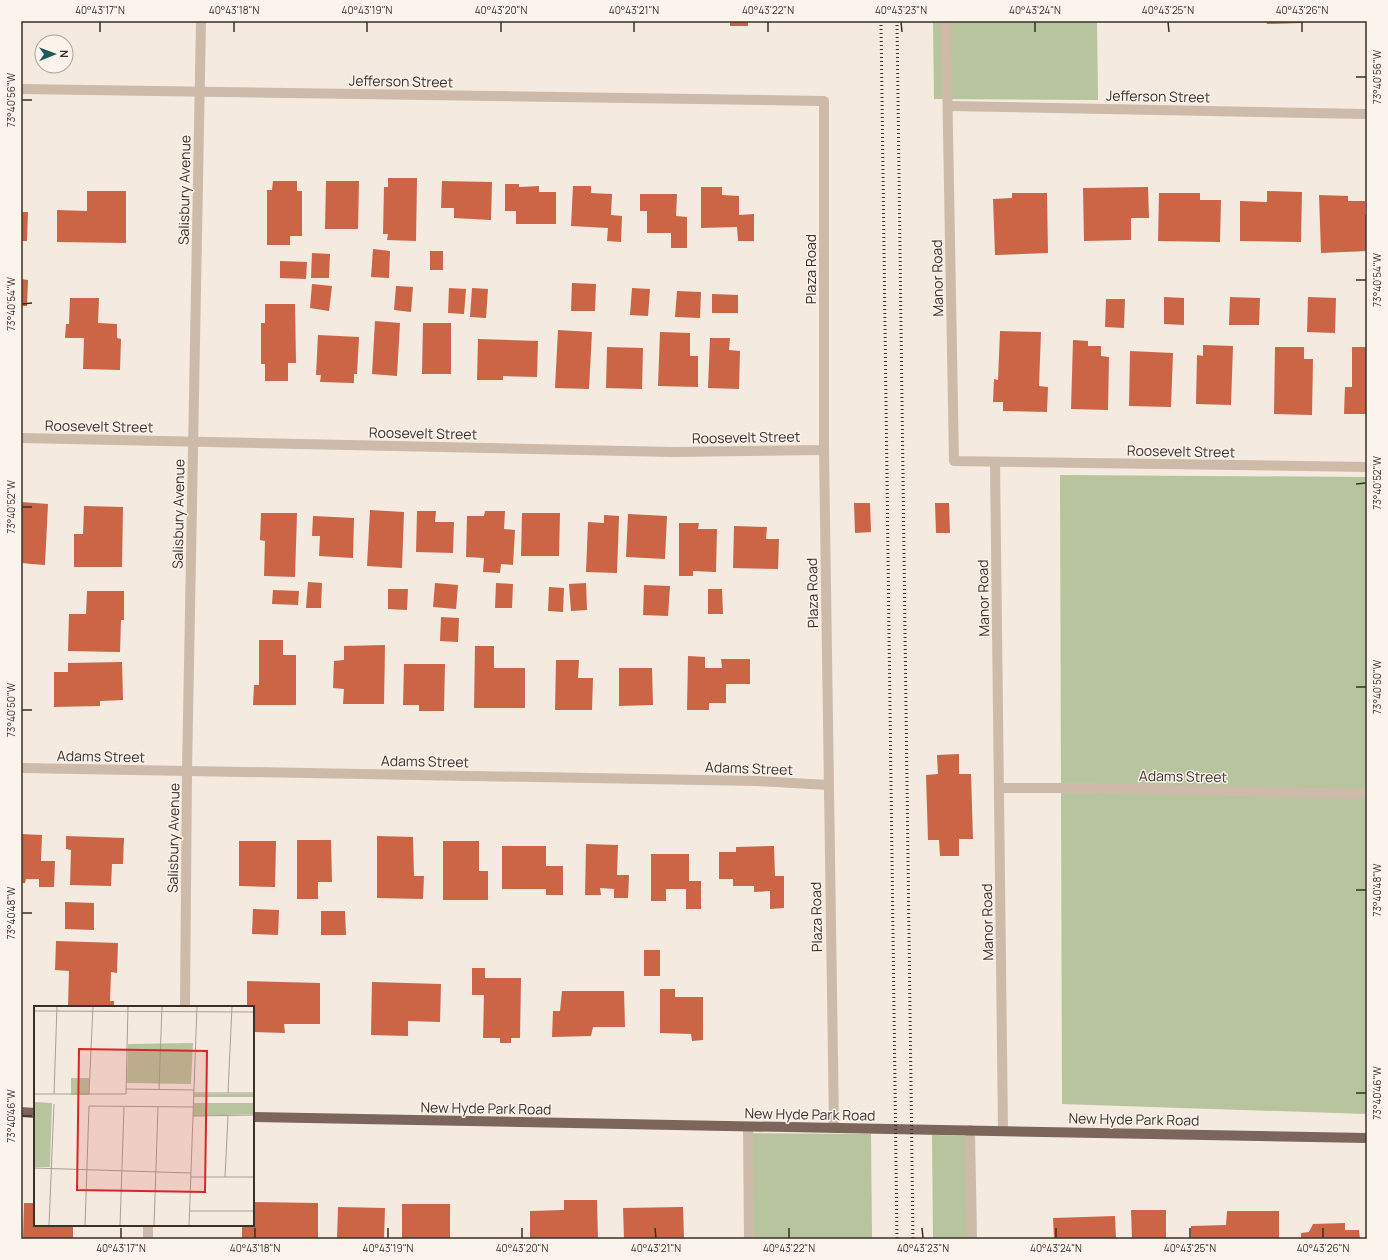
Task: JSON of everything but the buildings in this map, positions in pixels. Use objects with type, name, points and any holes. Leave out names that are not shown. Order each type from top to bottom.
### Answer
[{"type":"main road","points":[[21,1112],[34,1113]]},
{"type":"main road","name":"New Hyde Park Road","points":[[254,1117],[1367,1138]]},
{"type":"street","name":"Salisbury Avenue","points":[[185,1006],[187,771],[201,21]]},
{"type":"street","points":[[946,21],[948,106]]},
{"type":"street","name":"Jefferson Street","points":[[21,89],[780,101]]},
{"type":"street","name":"Plaza Road","points":[[780,101],[824,101],[824,450],[834,1128]]},
{"type":"street","name":"Jefferson Street","points":[[948,106],[1367,114]]},
{"type":"street","name":"Manor Road","points":[[948,106],[954,461],[995,462],[1003,1130]]},
{"type":"street","name":"Roosevelt Street","points":[[21,438],[673,452],[824,450]]},
{"type":"street","name":"Roosevelt Street","points":[[995,462],[1367,467]]},
{"type":"street","name":"Adams Street","points":[[21,768],[757,781],[828,785]]},
{"type":"street","name":"Adams Street","points":[[999,788],[1094,788],[1367,794]]},
{"type":"street","points":[[748,1127],[749,1239]]},
{"type":"street","points":[[970,1130],[972,1239]]},
{"type":"street","points":[[148,1226],[148,1239]]},
{"type":"green space","points":[[933,21],[1097,21],[1098,100],[934,99]]},
{"type":"green space","points":[[1060,475],[1367,477],[1367,1114],[1062,1104]]},
{"type":"green space","points":[[746,1133],[871,1134],[872,1239],[748,1239]]},
{"type":"green space","points":[[932,1135],[967,1136],[968,1239],[933,1239]]},
{"type":"railway","points":[[881,21],[897,1239]]},
{"type":"railway","points":[[897,21],[913,1239]]}]
